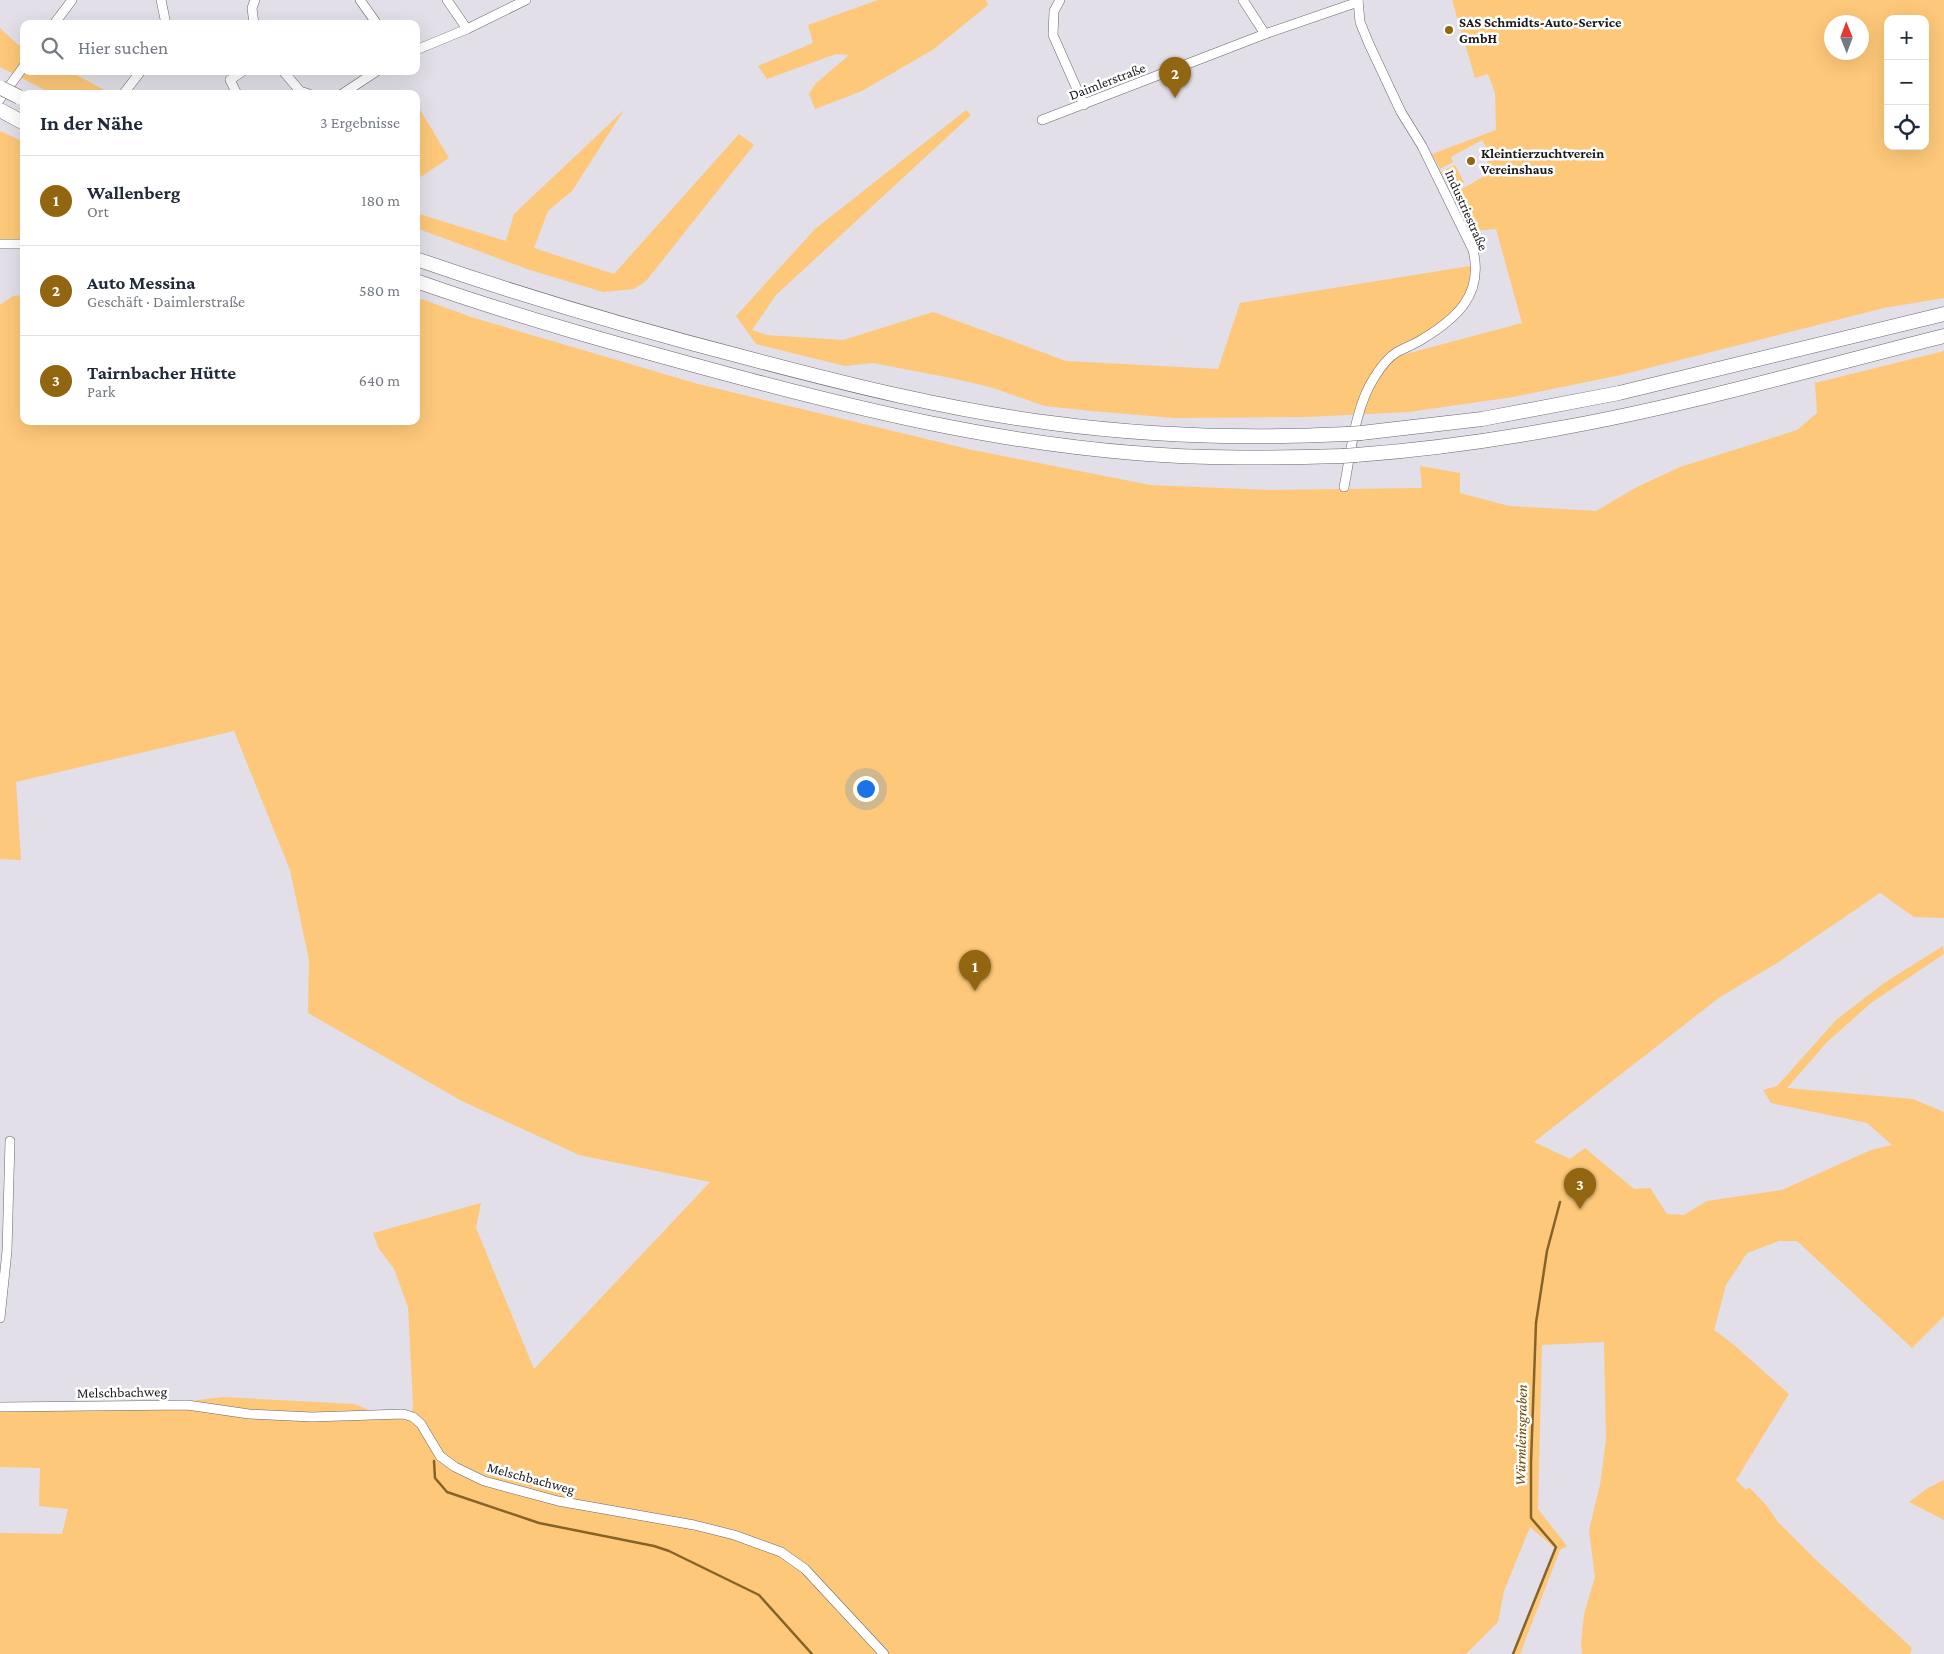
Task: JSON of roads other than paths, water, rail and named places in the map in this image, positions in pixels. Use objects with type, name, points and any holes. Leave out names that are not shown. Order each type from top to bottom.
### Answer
[{"type":"highway","points":[[0,91],[20,98]]},
{"type":"highway","points":[[4,113],[20,121]]},
{"type":"highway","points":[[420,260],[543,301],[697,346],[935,403],[1050,423],[1182,436],[1282,437],[1354,433],[1482,419],[1619,393],[1944,314]]},
{"type":"highway","points":[[420,282],[535,320],[693,365],[841,404],[949,427],[1043,443],[1133,453],[1225,458],[1350,455],[1425,449],[1564,427],[1687,400],[1944,336]]},
{"type":"street","points":[[57,20],[72,0]]},
{"type":"street","points":[[161,0],[165,20]]},
{"type":"street","points":[[254,20],[252,8],[255,0]]},
{"type":"street","points":[[360,0],[374,20]]},
{"type":"street","points":[[447,0],[467,29]]},
{"type":"street","points":[[420,48],[467,29],[526,0]]},
{"type":"street","points":[[1060,0],[1054,11],[1053,35],[1084,104]]},
{"type":"street","points":[[1243,0],[1265,34]]},
{"type":"street","name":"Daimlerstraße","points":[[1042,120],[1265,34],[1358,1]]},
{"type":"street","name":"Industriestraße","points":[[1344,487],[1361,405],[1372,380],[1383,365],[1396,353],[1437,330],[1463,308],[1474,284],[1476,265],[1473,250],[1422,146],[1401,112],[1360,22],[1358,1]]},
{"type":"street","points":[[0,91],[20,70]]},
{"type":"street","points":[[126,90],[138,75]]},
{"type":"street","points":[[235,90],[230,80],[237,75]]},
{"type":"street","points":[[287,75],[300,90]]},
{"type":"street","points":[[348,90],[371,75]]},
{"type":"street","points":[[0,244],[20,244]]},
{"type":"street","points":[[0,1318],[7,1251],[10,1141]]},
{"type":"street","name":"Melschbachweg","points":[[0,1407],[187,1405],[249,1414],[312,1417],[403,1414],[413,1417],[421,1424],[440,1456],[455,1467],[484,1481],[558,1501],[694,1525],[742,1538],[781,1552],[805,1569],[884,1654]]},
{"type":"waterway","name":"Würmleinsgraben","points":[[1513,1654],[1556,1547],[1531,1518],[1531,1462],[1536,1323],[1547,1251],[1560,1202]]},
{"type":"waterway","points":[[434,1461],[435,1478],[447,1492],[539,1523],[654,1546],[669,1551],[759,1595],[812,1654]]},
{"type":"place","name":"SAS Schmidts-Auto-Service GmbH","points":[[1449,30]]},
{"type":"place","name":"Auto Messina","points":[[1175,98]]},
{"type":"place","name":"Kleintierzuchtverein Vereinshaus","points":[[1471,161]]},
{"type":"place","name":"Wallenberg","points":[[975,991]]},
{"type":"place","name":"Tairnbacher Hütte","points":[[1580,1209]]}]
